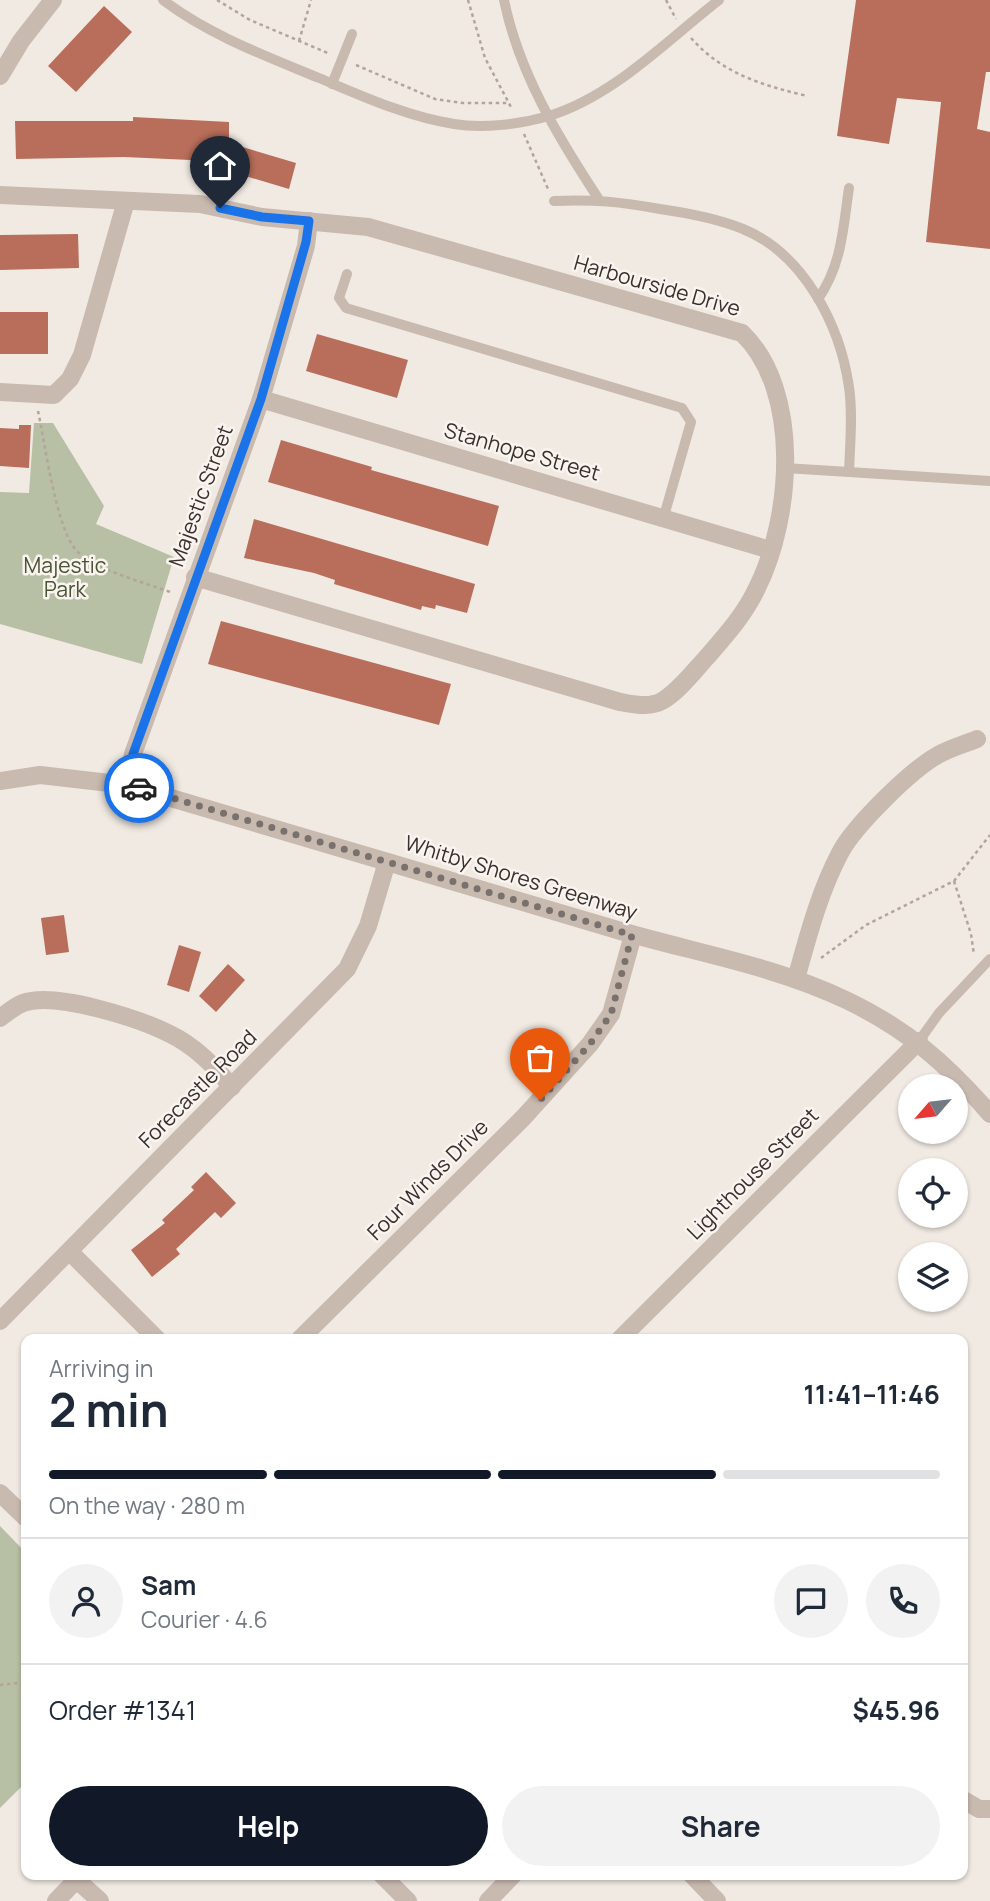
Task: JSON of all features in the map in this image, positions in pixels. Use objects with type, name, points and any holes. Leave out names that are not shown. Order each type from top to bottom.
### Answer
[{"type":"street","points":[[0,76],[21,41],[53,0]]},
{"type":"street","name":"Harbourside Drive","points":[[0,195],[200,204],[262,217],[381,231],[742,333],[759,349],[768,366],[783,425],[785,468],[781,511],[770,550],[758,587],[741,617],[703,662],[661,702],[642,706],[620,702],[195,577]]},
{"type":"street","points":[[0,392],[54,395],[70,379],[82,355],[126,201]]},
{"type":"street","name":"Majestic Street","points":[[127,785],[133,754],[261,399],[306,246],[309,221]]},
{"type":"street","name":"Stanhope Street","points":[[261,399],[664,516],[770,550]]},
{"type":"street","points":[[796,979],[816,909],[842,850],[865,822],[911,776],[937,755],[977,739]]},
{"type":"street","name":"Whitby Shores Greenway","points":[[0,781],[40,775],[127,785],[632,935],[796,979],[847,1000],[919,1041],[952,1070],[990,1114]]},
{"type":"street","name":"Forecastle Road","points":[[0,1321],[347,969],[368,926],[387,862]]},
{"type":"street","name":"Four Winds Drive","points":[[305,1334],[523,1118],[590,1044],[611,1014],[632,935]]},
{"type":"street","points":[[0,1018],[24,1002],[73,1002],[119,1015],[170,1034],[198,1052],[232,1087]]},
{"type":"street","name":"Lighthouse Street","points":[[625,1334],[919,1041]]},
{"type":"street","points":[[70,1252],[152,1334]]},
{"type":"street","points":[[0,1493],[21,1513]]},
{"type":"street","points":[[968,1803],[979,1809],[990,1809]]},
{"type":"street","points":[[56,1901],[77,1880]]},
{"type":"street","points":[[82,1880],[100,1901]]},
{"type":"street","points":[[387,1880],[408,1901]]},
{"type":"street","points":[[488,1901],[508,1880]]},
{"type":"street","points":[[697,1880],[717,1901]]},
{"type":"lane","points":[[163,0],[247,48],[392,107],[453,124],[477,125],[548,116],[600,93],[719,0]]},
{"type":"lane","points":[[504,0],[522,64],[548,116],[598,198]]},
{"type":"lane","points":[[332,83],[352,34]]},
{"type":"lane","points":[[818,299],[840,255],[849,188]]},
{"type":"lane","points":[[554,201],[598,198],[697,215],[742,229],[778,251],[795,267],[818,299],[838,343],[849,388],[849,472]]},
{"type":"lane","points":[[347,274],[339,298],[346,308],[682,408],[691,422],[664,516]]},
{"type":"lane","points":[[785,468],[990,481]]},
{"type":"lane","points":[[919,1041],[939,1013],[990,959]]},
{"type":"path","points":[[217,0],[250,20],[435,99],[463,103],[509,103]]},
{"type":"path","points":[[299,41],[311,0]]},
{"type":"path","points":[[468,0],[485,58],[518,121],[554,201]]},
{"type":"path","points":[[666,0],[682,29],[708,57],[745,79],[807,96]]},
{"type":"path","points":[[34,394],[65,531],[76,551],[96,564],[178,595]]},
{"type":"path","points":[[821,958],[866,925],[954,881],[990,835]]},
{"type":"path","points":[[954,881],[971,934],[973,975]]},
{"type":"path","points":[[0,1685],[21,1683]]},
{"type":"green space","name":"Majestic Park","points":[[34,423],[53,423],[104,506],[96,524],[174,557],[142,664],[0,624],[0,492],[29,493]]},
{"type":"green space","points":[[0,1526],[21,1548],[21,1787],[0,1808]]},
{"type":"building","points":[[856,0],[990,0],[990,72],[986,72],[977,129],[990,132],[990,249],[926,242],[941,102],[897,98],[889,144],[837,136]]},
{"type":"building","points":[[104,6],[132,32],[76,92],[48,66]]},
{"type":"building","points":[[133,117],[229,122],[229,143],[296,163],[289,189],[232,172],[235,162],[124,157],[16,159],[15,121],[133,121]]},
{"type":"building","points":[[78,234],[79,268],[0,270],[0,235]]},
{"type":"building","points":[[0,312],[48,312],[48,354],[0,354]]},
{"type":"building","points":[[317,334],[408,360],[397,398],[306,371]]},
{"type":"building","points":[[19,425],[31,425],[29,468],[0,466],[0,428],[19,429]]},
{"type":"building","points":[[281,440],[372,467],[371,470],[499,506],[488,546],[268,482]]},
{"type":"building","points":[[254,519],[475,584],[467,613],[436,605],[435,609],[422,606],[421,610],[334,584],[335,580],[314,573],[244,558]]},
{"type":"building","points":[[221,621],[451,684],[439,725],[208,664]]},
{"type":"building","points":[[64,915],[69,952],[46,955],[41,918]]},
{"type":"building","points":[[179,945],[201,952],[189,992],[167,985]]},
{"type":"building","points":[[228,964],[245,980],[216,1012],[199,996]]},
{"type":"building","points":[[206,1172],[236,1203],[221,1218],[215,1212],[176,1249],[180,1254],[152,1277],[131,1250],[165,1223],[162,1220],[194,1190],[191,1187]]},
{"type":"way so far","points":[[139,788],[632,935],[611,1014],[590,1044],[540,1100]]},
{"type":"route","points":[[139,788],[127,785],[133,754],[261,399],[306,242],[309,221],[262,217],[220,208]]}]
